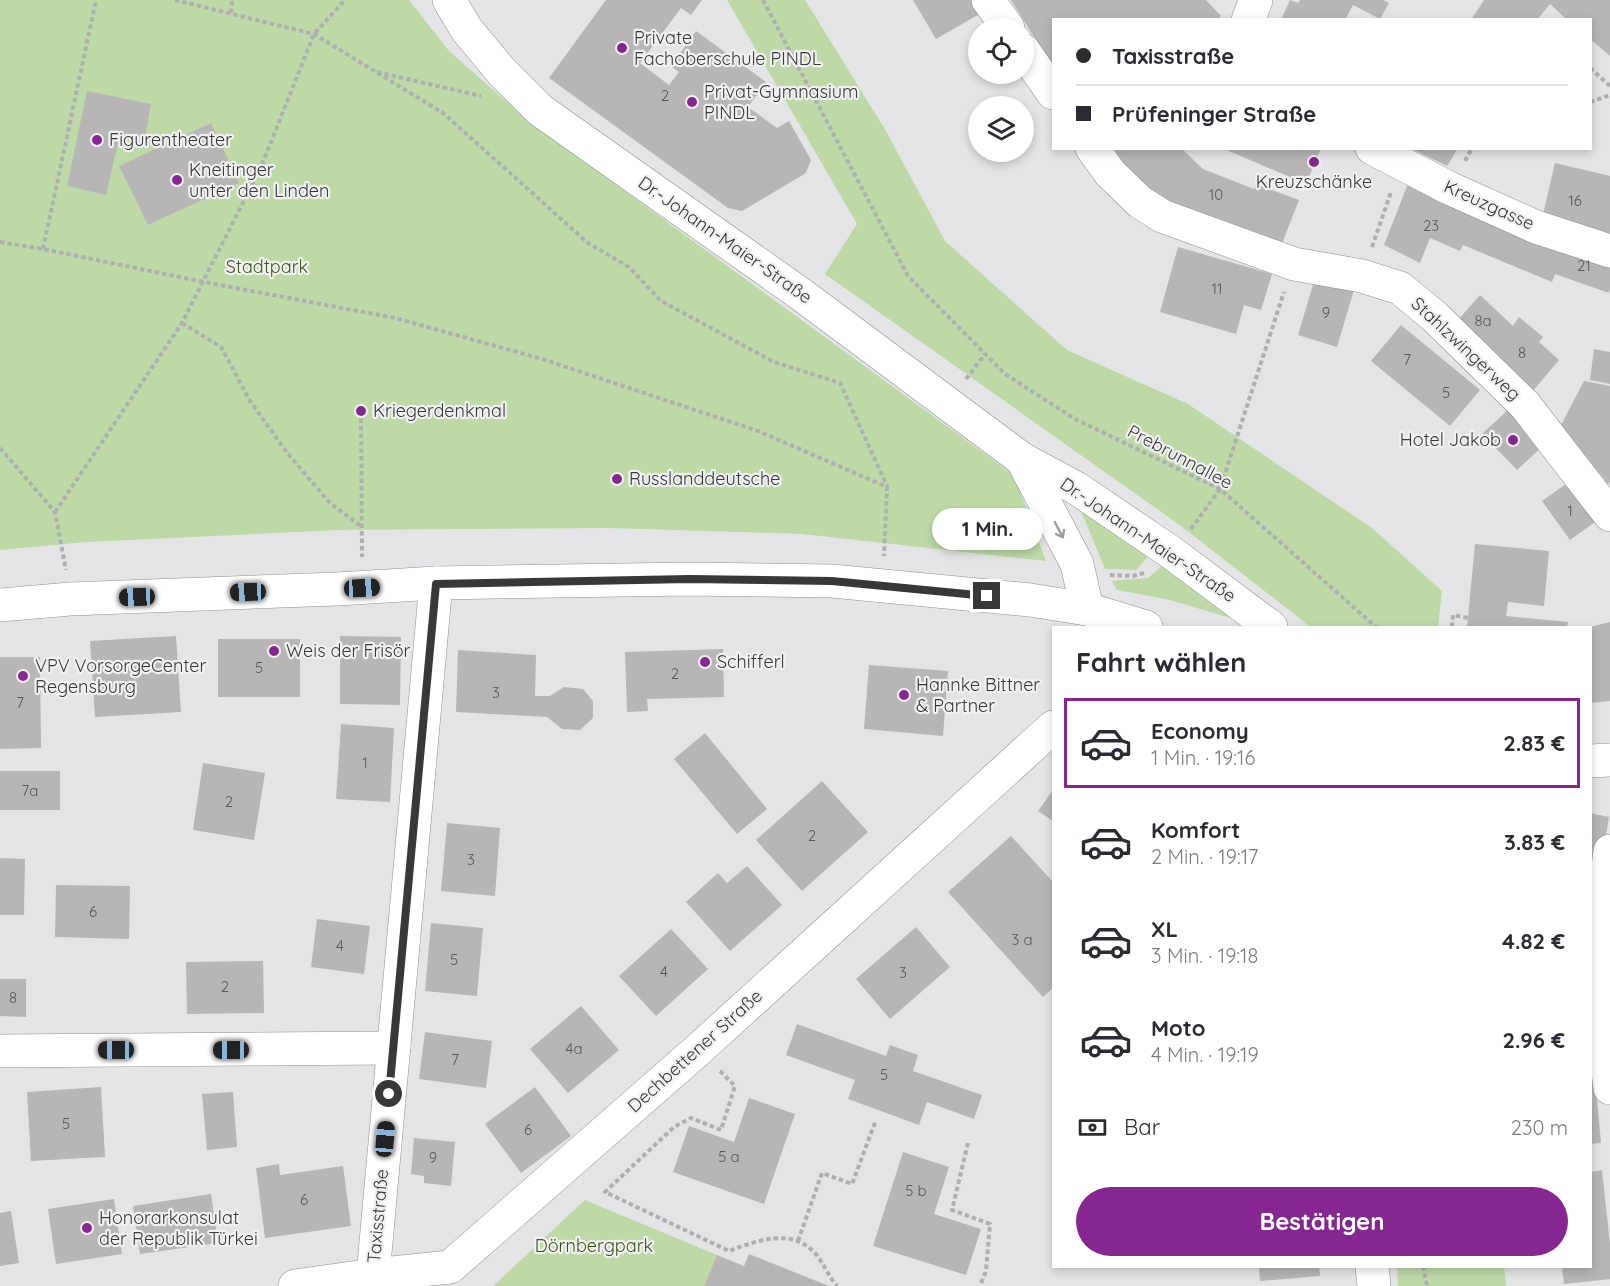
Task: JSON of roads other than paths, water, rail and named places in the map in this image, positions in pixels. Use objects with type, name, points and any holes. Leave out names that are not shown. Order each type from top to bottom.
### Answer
[{"type":"street","name":"Dr.-Johann-Maier-Straße","points":[[449,0],[467,30],[501,70],[540,110],[802,295],[1022,459],[1096,501],[1186,562],[1270,626]]},
{"type":"street","points":[[988,0],[1001,18]]},
{"type":"street","points":[[1249,18],[1256,0]]},
{"type":"street","points":[[1034,66],[1052,92]]},
{"type":"street","name":"Stahlzwingerweg","points":[[1093,150],[1110,173],[1140,202],[1162,216],[1294,264],[1362,276],[1400,288],[1435,317],[1525,405],[1610,515]]},
{"type":"street","name":"Kreuzgasse","points":[[1376,150],[1449,188],[1536,227],[1610,251]]},
{"type":"street","name":"Dr.-Johann-Maier-Straße","points":[[1022,459],[1077,564],[1087,609]]},
{"type":"street","points":[[0,605],[70,599],[436,584],[689,579],[832,581],[1030,600],[1087,609],[1143,626]]},
{"type":"street","name":"Taxisstraße","points":[[373,1275],[436,584]]},
{"type":"street","name":"Dechbettener Straße","points":[[295,1286],[373,1275],[444,1277],[1052,728]]},
{"type":"street","points":[[1592,761],[1610,760]]},
{"type":"street","points":[[1610,851],[1603,906],[1603,979],[1606,1055],[1610,1088]]},
{"type":"street","points":[[0,1051],[394,1048]]},
{"type":"street","points":[[1372,1268],[1374,1286]]},
{"type":"place","name":"Private Fachoberschule PINDL","points":[[622,48]]},
{"type":"place","name":"Privat-Gymnasium PINDL","points":[[692,102]]},
{"type":"place","name":"Figurentheater","points":[[97,140]]},
{"type":"place","name":"Kreuzschänke","points":[[1314,162]]},
{"type":"place","name":"Kneitinger unter den Linden","points":[[177,180]]},
{"type":"place","name":"Kriegerdenkmal","points":[[361,411]]},
{"type":"place","name":"Hotel Jakob","points":[[1513,440]]},
{"type":"place","name":"Russlanddeutsche","points":[[617,479]]},
{"type":"place","name":"Weis der Frisör","points":[[274,651]]},
{"type":"place","name":"Schifferl","points":[[705,662]]},
{"type":"place","name":"VPV VorsorgeCenter Regensburg","points":[[23,676]]},
{"type":"place","name":"Hannke Bittner & Partner","points":[[904,695]]},
{"type":"place","name":"Honorarkonsulat der Republik Türkei","points":[[87,1228]]},
{"type":"park label","name":"Stadtpark","points":[[267,267]]},
{"type":"park label","name":"Dörnbergpark","points":[[594,1246]]}]
